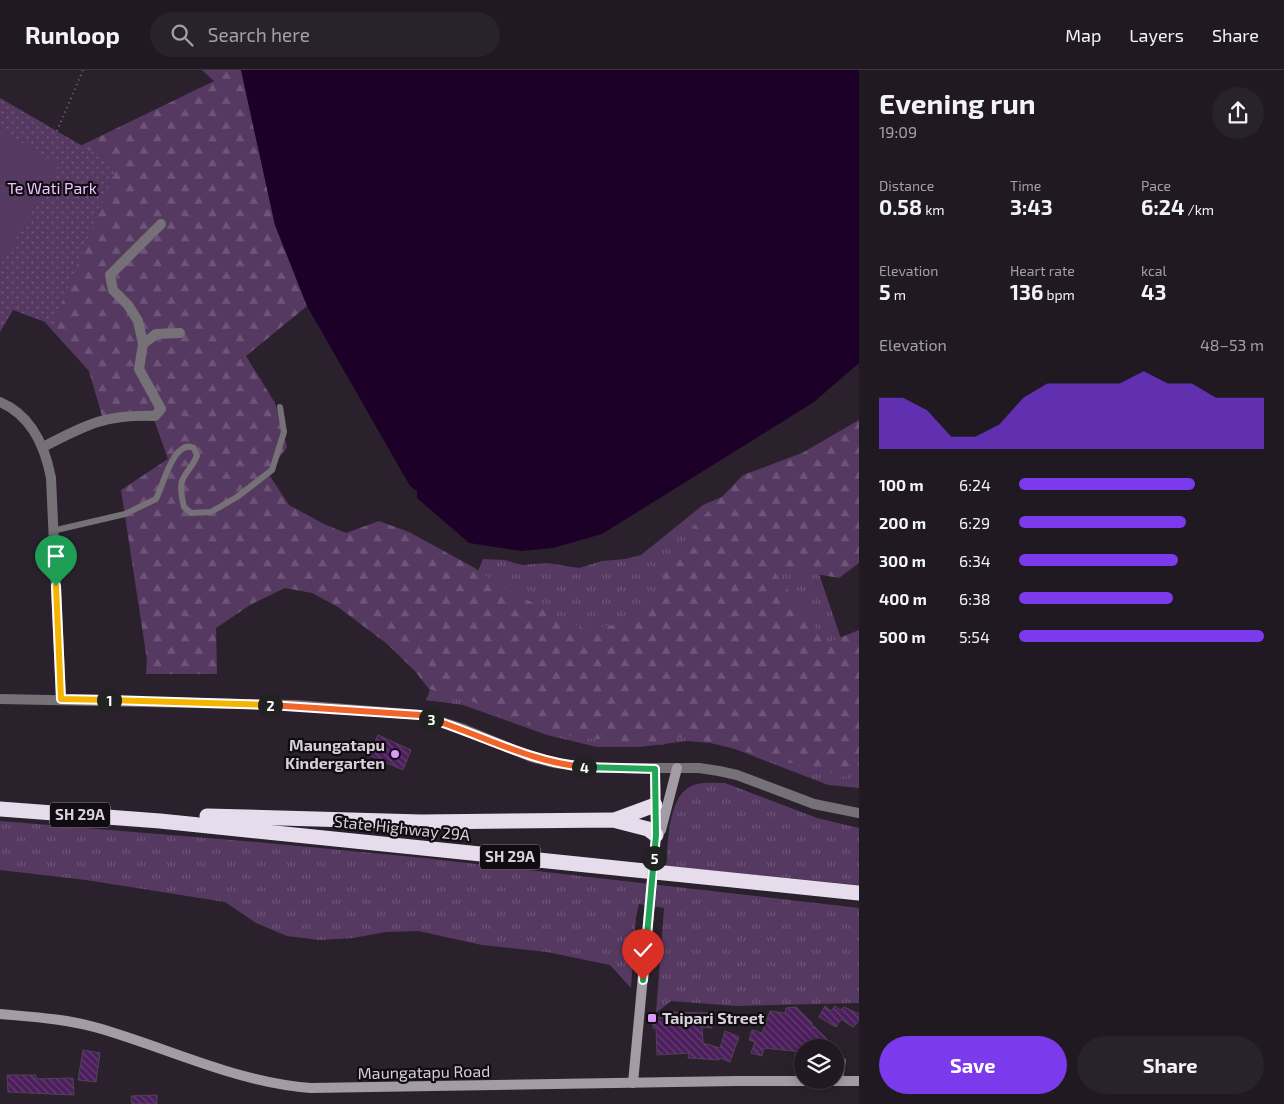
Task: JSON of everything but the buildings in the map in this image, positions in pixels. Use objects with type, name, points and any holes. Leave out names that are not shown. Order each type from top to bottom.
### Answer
[{"type":"highway","name":"SH 29A","points":[[613,820],[638,813],[655,805]]},
{"type":"highway","name":"State Highway 29A","points":[[0,809],[160,821],[859,893]]},
{"type":"highway","name":"SH 29A","points":[[160,821],[191,816],[421,822],[613,820],[648,828],[656,841]]},
{"type":"street","points":[[43,447],[92,422],[126,415],[155,416],[161,408],[140,369],[143,344],[138,321],[128,305],[112,290],[110,275],[161,224]]},
{"type":"street","points":[[143,344],[156,334],[180,334]]},
{"type":"street","points":[[0,402],[27,421],[43,447],[51,478],[61,699]]},
{"type":"street","points":[[0,699],[296,705],[420,715],[464,729],[531,757],[554,764],[600,768],[699,768],[737,775],[814,804],[859,813]]},
{"type":"street","points":[[656,841],[661,830],[677,768]]},
{"type":"street","points":[[633,1083],[656,841],[655,769]]},
{"type":"street","name":"Maungatapu Road","points":[[0,1014],[66,1021],[97,1028],[248,1079],[280,1086],[343,1088],[794,1081]]},
{"type":"street","name":"Maungatapu Road","points":[[844,1080],[859,1081]]},
{"type":"lane","points":[[52,531],[125,514],[156,499],[175,456],[185,446],[189,445],[194,448],[197,456],[183,475],[181,486],[184,507],[192,513],[211,512],[237,497],[272,470],[284,432],[280,407]]},
{"type":"path","points":[[57,131],[83,70]]},
{"type":"green space","points":[[202,70],[241,70],[275,225],[307,306],[246,356],[275,403],[287,447],[268,473],[289,505],[324,524],[346,533],[379,521],[409,532],[473,567],[506,589],[584,629],[628,623],[652,603],[665,570],[696,524],[743,475],[802,453],[859,420],[859,563],[839,578],[770,566],[814,624],[824,644],[859,630],[859,756],[851,764],[847,777],[691,738],[676,738],[663,745],[575,737],[509,720],[470,700],[429,689],[414,670],[386,643],[338,607],[312,593],[285,588],[250,605],[216,628],[217,674],[146,674],[147,660],[121,490],[168,459],[152,414],[104,423],[89,371],[23,298],[78,147],[214,81]]},
{"type":"green space","name":"Te Wati Park","points":[[0,98],[117,166],[53,325],[13,310],[0,332]]},
{"type":"green space","points":[[0,129],[59,165],[0,266]]},
{"type":"green space","points":[[784,470],[859,692],[859,788],[828,785],[722,744],[687,741],[639,747],[597,747],[547,735],[463,705],[426,700],[483,559],[505,560],[522,565],[547,563],[579,568],[602,561],[625,559],[641,555],[703,505]]},
{"type":"green space","points":[[725,783],[817,818],[859,828],[859,885],[666,866],[671,818],[680,796],[687,789],[697,784]]},
{"type":"green space","points":[[0,821],[424,858],[859,908],[859,1003],[736,1006],[671,1001],[656,1013],[664,908],[639,904],[636,917],[631,988],[610,965],[547,952],[482,945],[418,931],[386,932],[353,938],[320,940],[287,936],[256,923],[225,902],[86,880],[0,870]]},
{"type":"shaded area","points":[[241,70],[859,70],[859,363],[814,402],[602,534],[553,548],[521,551],[469,543],[417,498],[417,491],[410,486],[307,306],[275,225]]},
{"type":"place","name":"Maungatapu Kindergarten","points":[[395,754]]},
{"type":"place","name":"Taipari Street","points":[[652,1018]]},
{"type":"route","points":[[56,586],[61,699],[296,705],[420,715],[464,729],[531,757],[554,764],[600,768],[655,769],[656,835],[643,980]]}]
